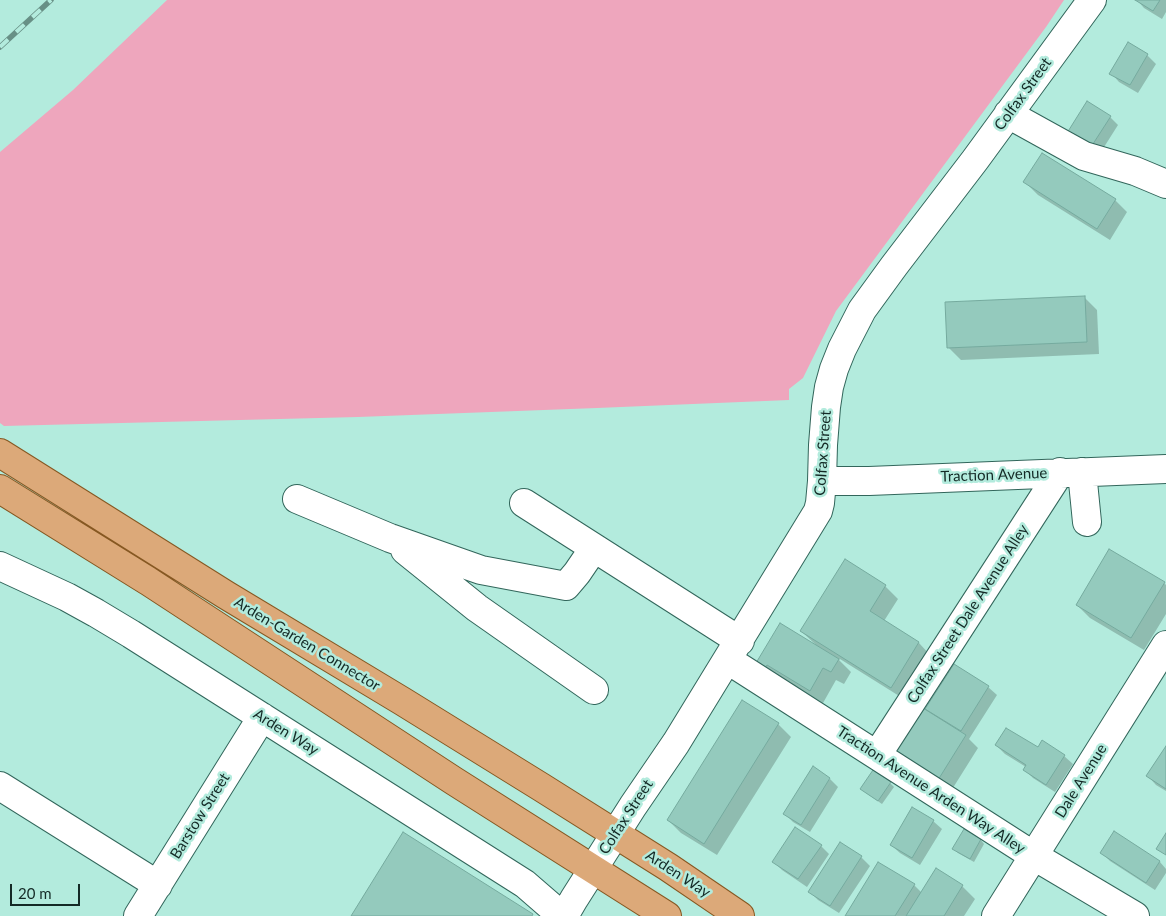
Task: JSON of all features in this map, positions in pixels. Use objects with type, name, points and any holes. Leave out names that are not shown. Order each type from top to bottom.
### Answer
[{"type":"main road","name":"Arden-Garden Connector","points":[[0,453],[218,591],[402,701],[615,834]]},
{"type":"main road","name":"Arden-Garden Connector","points":[[0,488],[192,610],[446,776],[593,868]]},
{"type":"main road","name":"Arden Way","points":[[615,834],[740,916]]},
{"type":"main road","points":[[593,868],[667,916]]},
{"type":"street","name":"Colfax Street","points":[[563,916],[633,806],[676,743],[814,520],[820,503],[824,426],[829,386],[834,369],[862,310],[1092,0]]},
{"type":"street","points":[[1008,114],[1084,156],[1134,171],[1166,184]]},
{"type":"street","name":"Traction Avenue","points":[[822,481],[869,481],[1166,469]]},
{"type":"street","points":[[1071,472],[1087,522]]},
{"type":"street","name":"Colfax Street Dale Avenue Alley","points":[[877,755],[1071,472]]},
{"type":"street","points":[[297,499],[390,538],[481,570],[566,586],[594,548]]},
{"type":"street","name":"Traction Avenue Arden Way Alley","points":[[524,503],[594,548],[877,755],[1034,856],[1136,916]]},
{"type":"street","points":[[390,538],[477,608],[594,690]]},
{"type":"street","name":"Arden Way","points":[[0,566],[96,613],[525,884],[563,916]]},
{"type":"street","name":"Dale Avenue","points":[[996,916],[1166,645]]},
{"type":"street","name":"Barstow Street","points":[[138,916],[262,717]]},
{"type":"street","points":[[1,789],[158,884]]},
{"type":"shaded area","points":[[167,0],[1064,0],[836,311],[803,378],[789,389],[789,400],[358,417],[4,426],[0,423],[0,152],[73,90]]},
{"type":"building","points":[[1135,0],[1160,0],[1153,11]]},
{"type":"building","points":[[1128,42],[1148,54],[1130,85],[1109,74]]},
{"type":"building","points":[[1087,101],[1111,116],[1091,147],[1067,133]]},
{"type":"building","points":[[1042,153],[1116,199],[1097,229],[1023,182]]},
{"type":"building","points":[[1085,296],[1087,342],[947,348],[945,302]]},
{"type":"building","points":[[1109,549],[1165,582],[1131,638],[1076,605]]},
{"type":"building","points":[[845,559],[886,585],[870,611],[919,642],[891,688],[800,631]]},
{"type":"building","points":[[780,623],[839,659],[831,672],[823,668],[810,691],[767,665],[765,668],[756,663]]},
{"type":"building","points":[[954,664],[989,686],[961,731],[925,709]]},
{"type":"building","points":[[742,700],[779,723],[704,844],[667,820]]},
{"type":"building","points":[[923,708],[966,735],[938,780],[895,752]]},
{"type":"building","points":[[1006,728],[1038,747],[1042,740],[1065,755],[1046,785],[1023,770],[1026,765],[995,745]]},
{"type":"building","points":[[1166,746],[1166,789],[1146,776]]},
{"type":"building","points":[[813,766],[830,778],[801,825],[783,814]]},
{"type":"building","points":[[873,770],[891,782],[878,801],[860,789]]},
{"type":"building","points":[[912,807],[934,820],[912,858],[890,845]]},
{"type":"building","points":[[795,827],[822,845],[798,879],[772,862]]},
{"type":"building","points":[[964,829],[981,839],[970,859],[952,849]]},
{"type":"building","points":[[1114,831],[1160,861],[1146,883],[1100,853]]},
{"type":"building","points":[[403,832],[533,914],[532,916],[351,916]]},
{"type":"building","points":[[1166,833],[1166,855],[1156,849]]},
{"type":"building","points":[[840,842],[862,856],[830,906],[808,892]]},
{"type":"building","points":[[878,862],[915,884],[895,916],[845,916]]},
{"type":"building","points":[[936,868],[963,885],[944,916],[906,916]]},
{"type":"railway","points":[[0,47],[51,0]]}]
